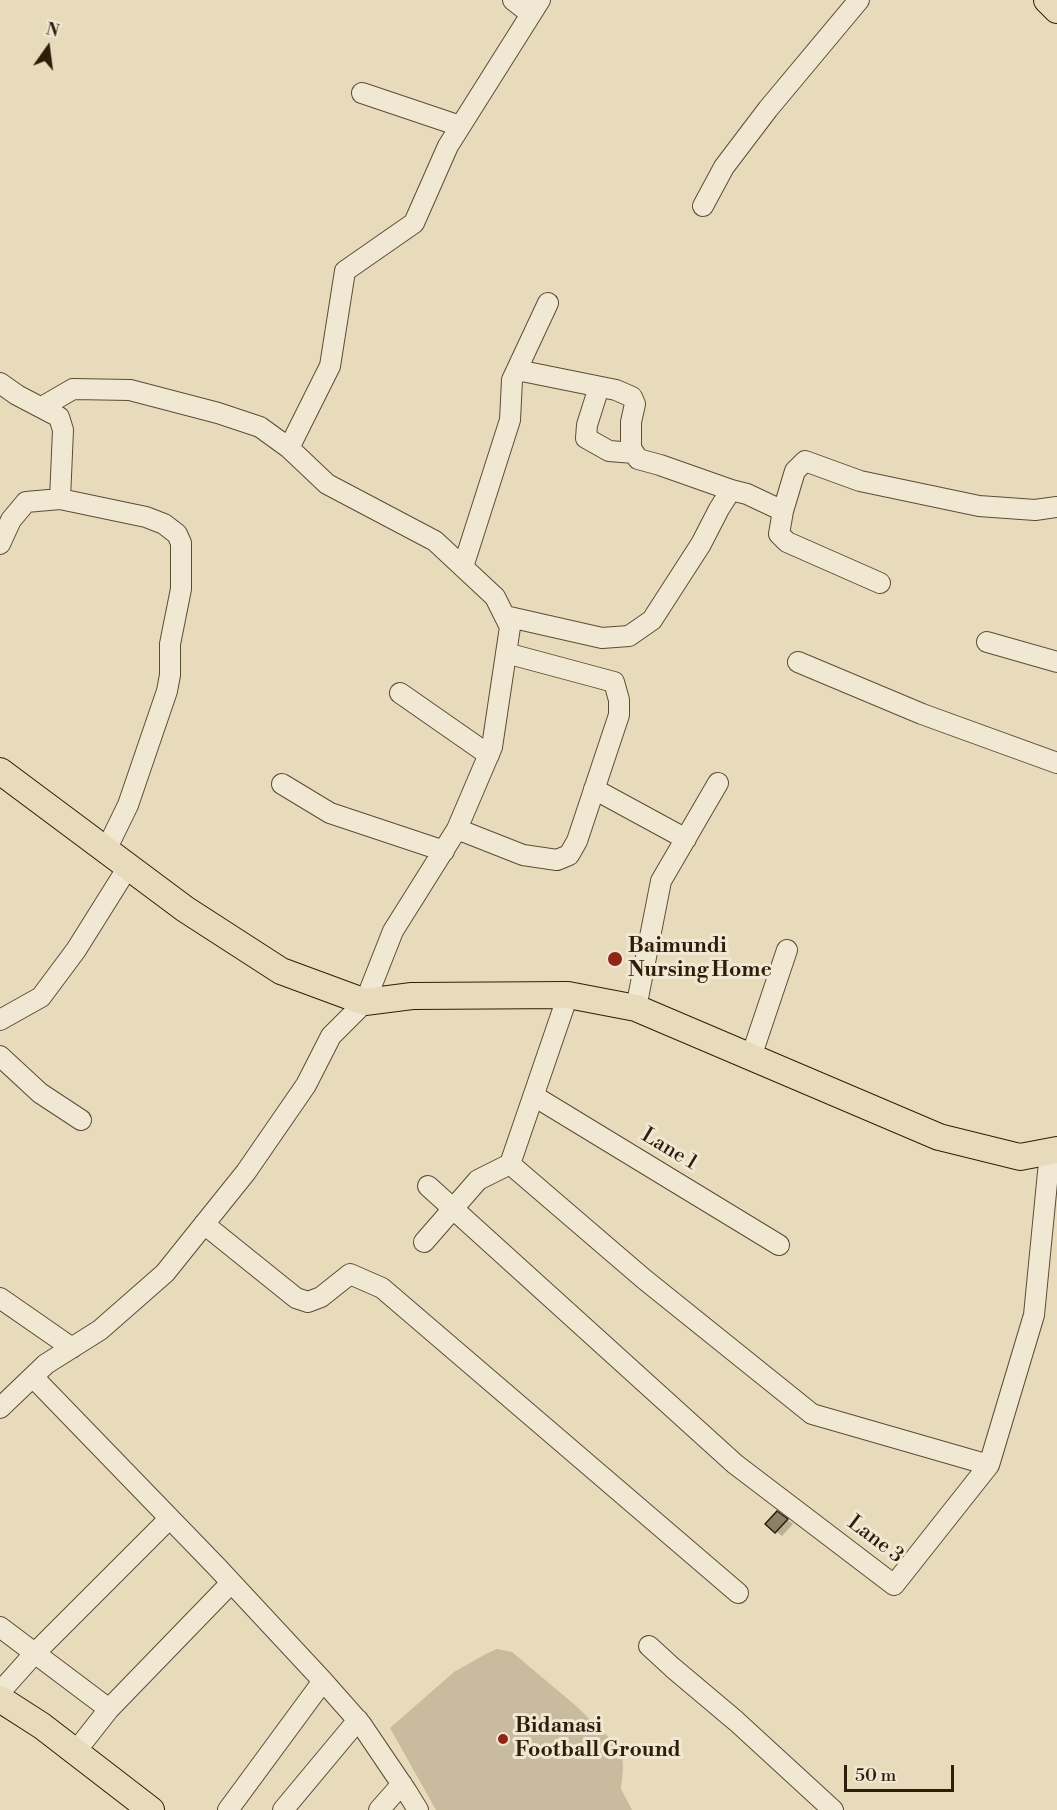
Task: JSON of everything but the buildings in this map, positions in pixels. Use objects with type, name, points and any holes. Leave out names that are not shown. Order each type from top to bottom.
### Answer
[{"type":"main road","points":[[1047,0],[1057,10]]},
{"type":"main road","points":[[0,771],[185,909],[281,971],[365,1002],[412,996],[568,995],[636,1008],[939,1137],[1020,1157],[1054,1151]]},
{"type":"main road","points":[[0,1699],[42,1726],[151,1810]]},
{"type":"main road","points":[[0,1719],[35,1741],[128,1810]]},
{"type":"street","points":[[289,448],[330,366],[345,271],[414,223],[448,146],[535,7],[513,0]]},
{"type":"street","points":[[703,206],[736,150],[859,0]]},
{"type":"street","points":[[362,93],[460,126]]},
{"type":"street","points":[[463,567],[510,420],[512,380],[548,303]]},
{"type":"street","points":[[517,370],[616,390],[632,397],[635,404],[631,422],[631,448],[638,459],[747,494],[783,511]]},
{"type":"street","points":[[0,383],[17,395],[59,417],[63,430],[60,499]]},
{"type":"street","points":[[599,387],[587,425],[586,438],[609,452],[634,453]]},
{"type":"street","points":[[0,1408],[46,1364],[100,1330],[165,1273],[246,1172],[306,1085],[331,1036],[365,1002],[393,931],[458,829],[489,755],[510,627],[495,597],[435,541],[327,484],[289,448],[260,427],[218,413],[130,390],[73,390],[42,407]]},
{"type":"street","points":[[880,583],[787,542],[779,534],[795,471],[805,461],[860,481],[979,506],[1035,510],[1057,507]]},
{"type":"street","points":[[505,616],[602,638],[629,636],[652,620],[701,544],[731,490]]},
{"type":"street","points":[[0,544],[10,520],[26,502],[60,499],[155,520],[177,534],[181,543],[181,589],[170,644],[170,675],[167,691],[128,805],[106,850]]},
{"type":"street","points":[[987,642],[1057,662]]},
{"type":"street","points":[[458,829],[523,855],[557,860],[569,855],[577,842],[619,715],[619,700],[614,682],[506,653]]},
{"type":"street","points":[[798,662],[922,714],[1057,763]]},
{"type":"street","points":[[400,693],[489,755]]},
{"type":"street","points":[[636,1008],[661,881],[718,783]]},
{"type":"street","points":[[282,784],[330,813],[444,851]]},
{"type":"street","points":[[594,789],[686,838]]},
{"type":"street","points":[[0,1020],[41,997],[76,950],[128,867]]},
{"type":"street","points":[[751,1057],[787,950]]},
{"type":"street","points":[[424,1242],[478,1179],[510,1164],[568,995]]},
{"type":"street","points":[[0,1056],[40,1093],[81,1120]]},
{"type":"street","name":"Lane 1","points":[[534,1096],[779,1245]]},
{"type":"street","points":[[510,1164],[644,1278],[812,1414],[989,1465],[1034,1315],[1054,1151]]},
{"type":"street","points":[[428,1186],[453,1208]]},
{"type":"street","name":"Lane 3","points":[[453,1208],[735,1464],[894,1585],[989,1465]]},
{"type":"street","points":[[204,1224],[296,1298],[308,1302],[321,1297],[350,1274],[382,1288],[738,1593]]},
{"type":"street","points":[[0,1298],[72,1348]]},
{"type":"street","points":[[33,1377],[231,1582],[358,1720],[418,1810]]},
{"type":"street","points":[[0,1692],[34,1654],[169,1519]]},
{"type":"street","points":[[76,1751],[109,1709],[231,1582]]},
{"type":"street","points":[[0,1627],[109,1709]]},
{"type":"street","points":[[649,1646],[736,1721],[833,1810]]},
{"type":"street","points":[[228,1810],[323,1681]]},
{"type":"street","points":[[283,1810],[358,1720]]},
{"type":"street","points":[[379,1810],[402,1784]]},
{"type":"shaded area","name":"Bidanasi Football Ground","points":[[497,1649],[512,1652],[575,1705],[622,1750],[621,1789],[632,1810],[436,1810],[390,1728],[454,1672]]},
{"type":"place","name":"Baimundi Nursing Home","points":[[615,959]]},
{"type":"place","name":"Bidanasi Football Ground","points":[[503,1739]]}]
